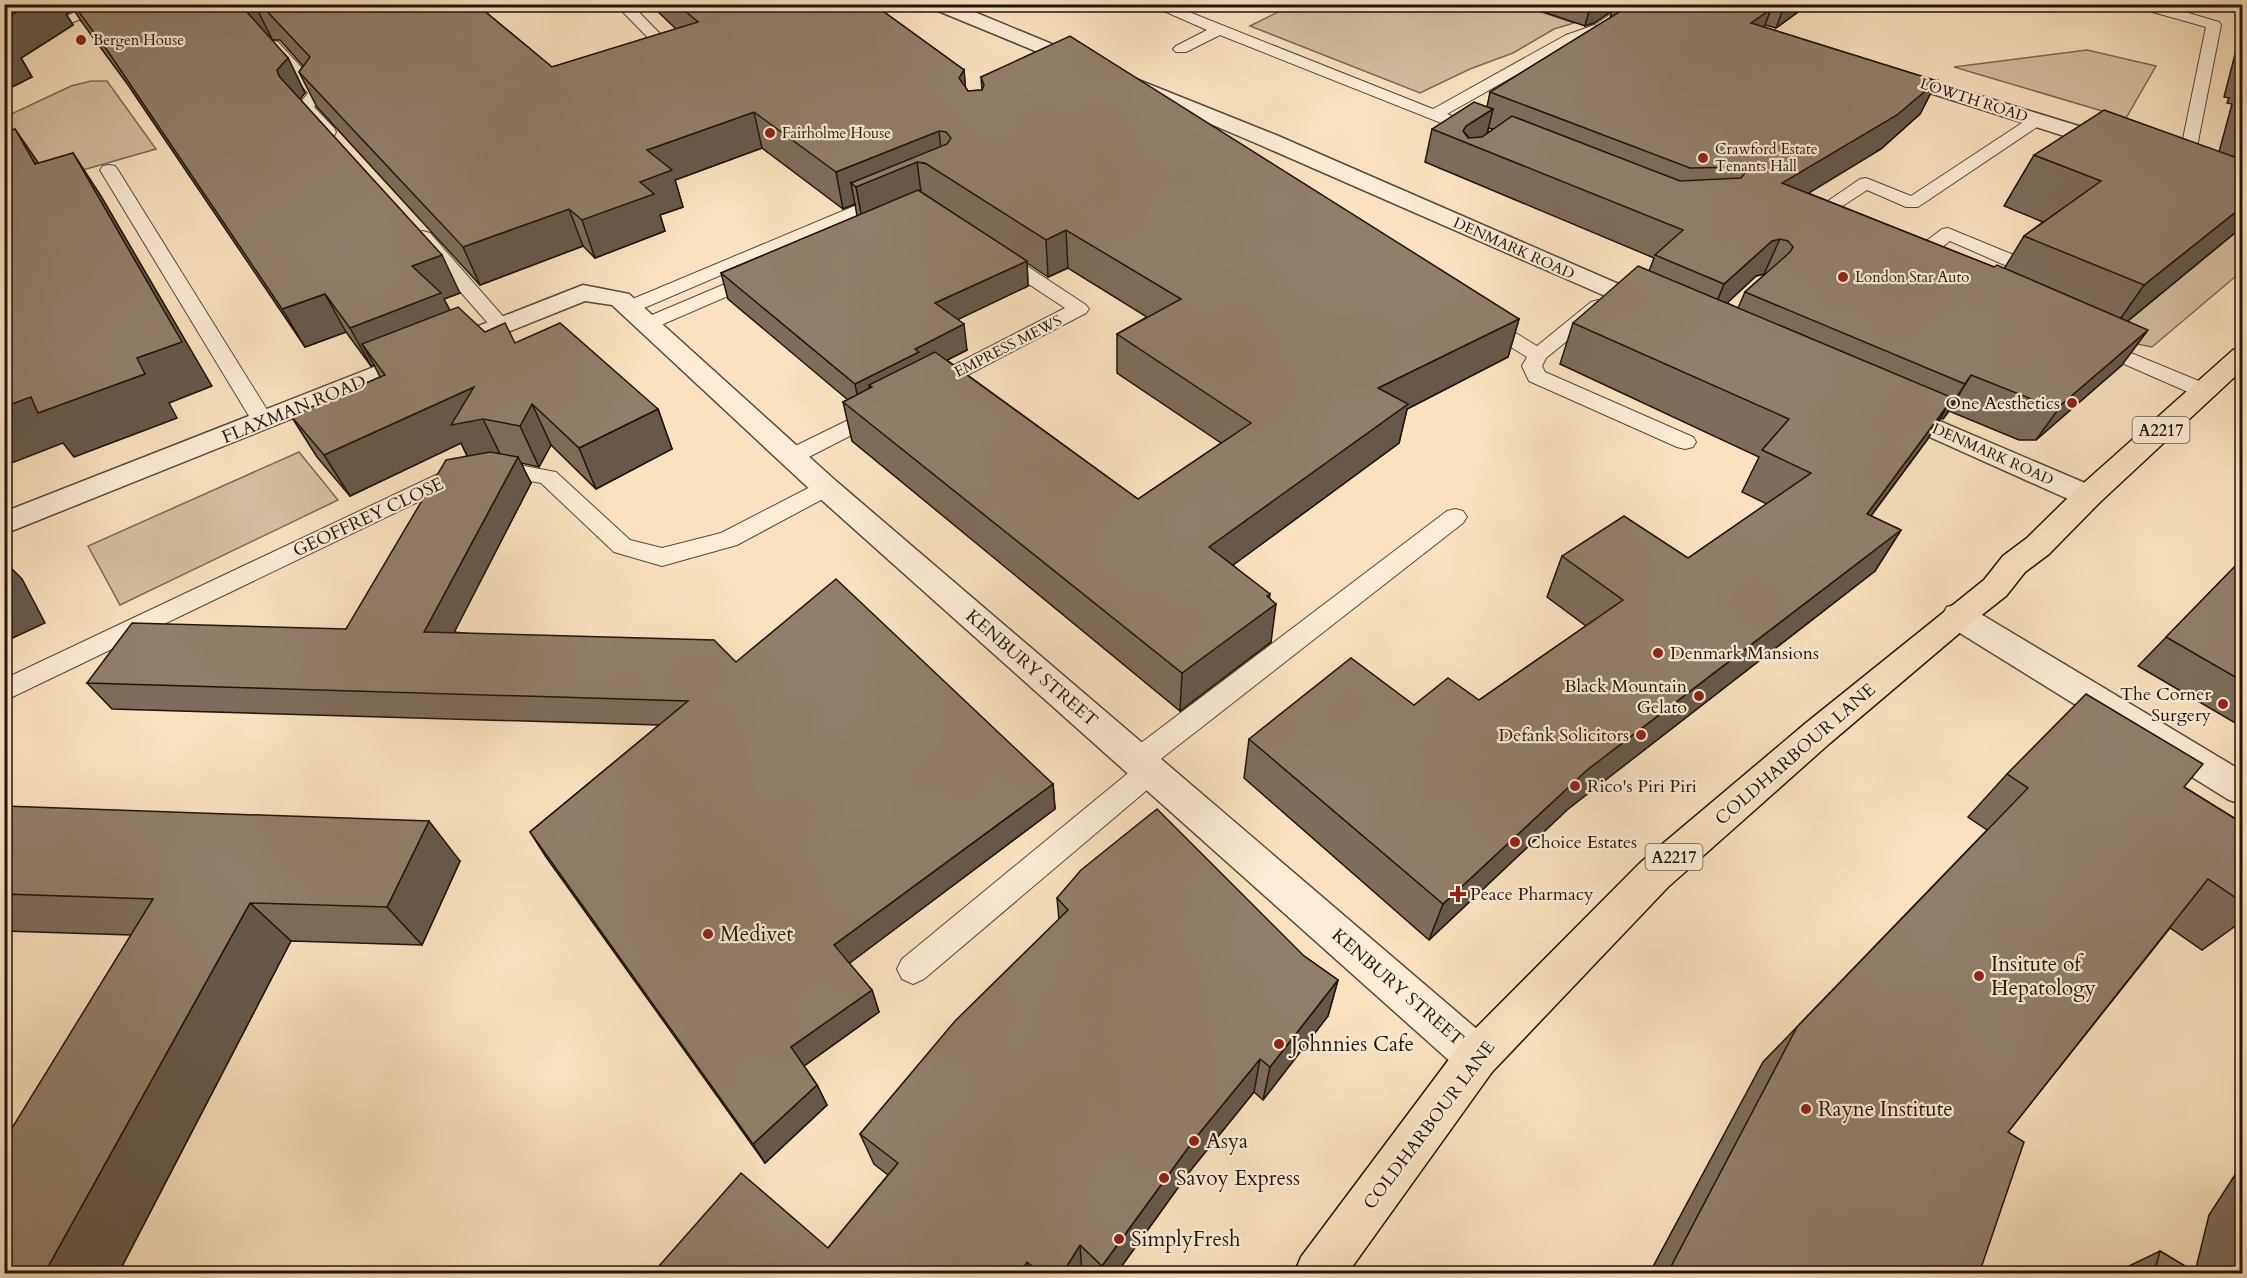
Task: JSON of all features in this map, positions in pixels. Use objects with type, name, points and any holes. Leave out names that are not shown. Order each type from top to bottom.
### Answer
[{"type":"main road","name":"COLDHARBOUR LANE","points":[[1318,1274],[1477,1057],[1654,875],[1818,732],[1958,615],[1995,588],[2014,564],[2038,546],[2088,496],[2242,356]]},
{"type":"street","name":"DENMARK ROAD","points":[[938,4],[1063,63],[1268,140],[1668,314]]},
{"type":"street","points":[[2228,4],[2242,8]]},
{"type":"street","name":"LOWTH ROAD","points":[[1870,68],[2130,150]]},
{"type":"street","points":[[2164,160],[2209,175]]},
{"type":"street","name":"FLAXMAN ROAD","points":[[4,524],[583,293]]},
{"type":"street","name":"KENBURY STREET","points":[[583,293],[620,299],[826,488],[1477,1057]]},
{"type":"street","name":"DENMARK ROAD","points":[[1878,403],[2088,496]]},
{"type":"street","points":[[1958,615],[2242,789]]},
{"type":"lane","points":[[4,49],[107,4]]},
{"type":"lane","points":[[622,4],[667,49]]},
{"type":"lane","points":[[1434,115],[1571,38],[1600,28],[1636,4]]},
{"type":"lane","points":[[2140,4],[2214,25],[2186,168]]},
{"type":"lane","points":[[1165,6],[1219,30],[1492,138]]},
{"type":"lane","points":[[1181,49],[1219,30]]},
{"type":"lane","points":[[273,45],[317,93],[305,107],[337,143]]},
{"type":"lane","points":[[1809,220],[1866,183],[1912,203],[2037,120]]},
{"type":"lane","points":[[109,170],[263,421]]},
{"type":"lane","points":[[638,316],[900,192]]},
{"type":"lane","points":[[409,222],[500,326]]},
{"type":"lane","points":[[1932,272],[1911,262],[1948,233],[2014,262]]},
{"type":"lane","name":"EMPRESS MEWS","points":[[791,457],[1079,309],[988,249]]},
{"type":"lane","points":[[638,316],[775,269]]},
{"type":"lane","points":[[1613,292],[1538,355],[1532,366],[1536,376],[1685,442]]},
{"type":"lane","points":[[1481,320],[1538,355]]},
{"type":"lane","points":[[2075,336],[2204,391]]},
{"type":"lane","name":"GEOFFREY CLOSE","points":[[4,692],[446,479],[502,469],[548,477],[622,546],[662,557],[729,539],[826,488]]},
{"type":"lane","points":[[913,969],[1144,765],[1455,517]]},
{"type":"shaded area","points":[[1294,4],[1520,5],[1574,23],[1554,29],[1513,53],[1470,69],[1420,93],[1250,26]]},
{"type":"shaded area","points":[[2087,50],[2156,66],[2126,118],[1954,67]]},
{"type":"shaded area","points":[[91,81],[107,81],[156,149],[55,178],[5,180],[5,117],[71,86]]},
{"type":"shaded area","points":[[2242,227],[2242,271],[2152,347],[2106,338]]},
{"type":"shaded area","points":[[299,452],[338,500],[120,605],[88,546]]},
{"type":"building","points":[[20,4],[30,4],[4,20],[4,11]]},
{"type":"building","points":[[73,4],[476,4],[552,67],[698,22],[677,4],[873,4],[964,70],[959,78],[968,91],[982,90],[984,85],[981,77],[1070,36],[1519,319],[1378,388],[1408,404],[1209,547],[1270,594],[1267,596],[1276,604],[1182,673],[843,402],[872,387],[869,385],[935,352],[1138,499],[1251,423],[1117,334],[1181,299],[1066,230],[1046,240],[925,163],[917,162],[856,187],[851,183],[947,144],[951,138],[946,132],[939,131],[836,172],[754,112],[647,150],[672,170],[640,182],[654,194],[582,220],[569,209],[463,247],[299,72],[310,57],[263,7],[255,5],[247,12],[288,58],[277,70],[279,76],[442,255],[412,266],[441,293],[350,328],[325,294],[282,309],[107,50]]},
{"type":"building","points":[[1623,4],[1756,4],[1771,9],[1751,23],[1937,81],[1897,115],[1782,183],[1994,267],[1997,265],[2148,330],[2062,404],[2044,404],[1971,375],[1965,384],[1745,292],[1790,252],[1793,247],[1788,241],[1780,239],[1772,241],[1724,284],[1655,255],[1683,230],[1432,129],[1474,102],[1493,109],[1466,126],[1463,131],[1468,138],[1482,137],[1512,116],[1680,181],[1741,178],[1745,173],[1740,167],[1690,168],[1490,92],[1629,6]]},
{"type":"building","points":[[4,34],[9,43],[4,45]]},
{"type":"building","points":[[2104,110],[2240,159],[2242,147],[2242,207],[2144,285],[2024,236],[2101,181],[2034,155]]},
{"type":"building","points":[[15,129],[35,164],[73,153],[182,342],[137,358],[145,374],[38,413],[31,397],[4,407],[4,132]]},
{"type":"building","points":[[918,190],[1027,261],[935,303],[964,324],[915,349],[919,352],[855,384],[721,273]]},
{"type":"building","points":[[1638,266],[1953,398],[1867,514],[1901,530],[1587,770],[1443,904],[1249,739],[1351,658],[1414,705],[1448,678],[1479,700],[1623,600],[1562,556],[1624,516],[1688,558],[1811,473],[1762,450],[1789,419],[1573,323]]},
{"type":"building","points":[[458,307],[485,332],[505,323],[515,343],[560,323],[658,409],[579,448],[532,404],[520,426],[483,419],[451,425],[474,387],[324,455],[291,416],[385,375],[362,344]]},
{"type":"building","points":[[490,452],[518,457],[424,632],[714,640],[736,662],[836,579],[1053,784],[834,945],[872,990],[791,1047],[817,1085],[753,1144],[530,832],[688,701],[87,683],[132,623],[346,629],[446,460]]},
{"type":"building","points":[[2242,559],[2242,681],[2166,637]]},
{"type":"building","points":[[2086,694],[2203,764],[2184,787],[2242,823],[2242,902],[2208,879],[2008,1132],[2024,1142],[1979,1274],[1667,1274],[1797,1027],[2028,788],[2007,774]]},
{"type":"building","points":[[4,806],[429,821],[387,907],[250,903],[44,1274],[4,1274],[4,1141],[153,899],[4,894]]},
{"type":"building","points":[[1157,809],[1304,956],[1338,980],[1270,1067],[1260,1059],[1193,1141],[1102,1266],[1080,1245],[1062,1274],[1042,1274],[1027,1262],[1019,1274],[652,1274],[741,1173],[828,1248],[898,1163],[860,1134],[955,1021],[1068,910],[1057,898],[1081,870]]},
{"type":"building","points":[[2160,1251],[2198,1274],[2154,1274]]},
{"type":"place","name":"Bergen House","points":[[81,40]]},
{"type":"place","name":"Fairholme House","points":[[770,133]]},
{"type":"place","name":"Crawford Estate Tenants Hall","points":[[1703,158]]},
{"type":"place","name":"London Star Auto","points":[[1843,277]]},
{"type":"place","name":"One Aesthetics","points":[[2072,403]]},
{"type":"place","name":"Denmark Mansions","points":[[1658,653]]},
{"type":"place","name":"Black Mountain Gelato","points":[[1699,696]]},
{"type":"place","name":"The Corner Surgery","points":[[2223,704]]},
{"type":"place","name":"Defank Solicitors","points":[[1641,735]]},
{"type":"place","name":"Rico's Piri Piri","points":[[1575,786]]},
{"type":"place","name":"Choice Estates","points":[[1515,842]]},
{"type":"place","name":"Peace Pharmacy","points":[[1458,894]]},
{"type":"place","name":"Medivet","points":[[708,934]]},
{"type":"place","name":"Insitute of Hepatology","points":[[1979,976]]},
{"type":"place","name":"Johnnies Cafe","points":[[1279,1044]]},
{"type":"place","name":"Rayne Institute","points":[[1806,1109]]},
{"type":"place","name":"Asya","points":[[1194,1141]]},
{"type":"place","name":"Savoy Express","points":[[1164,1178]]},
{"type":"place","name":"SimplyFresh","points":[[1119,1239]]}]
